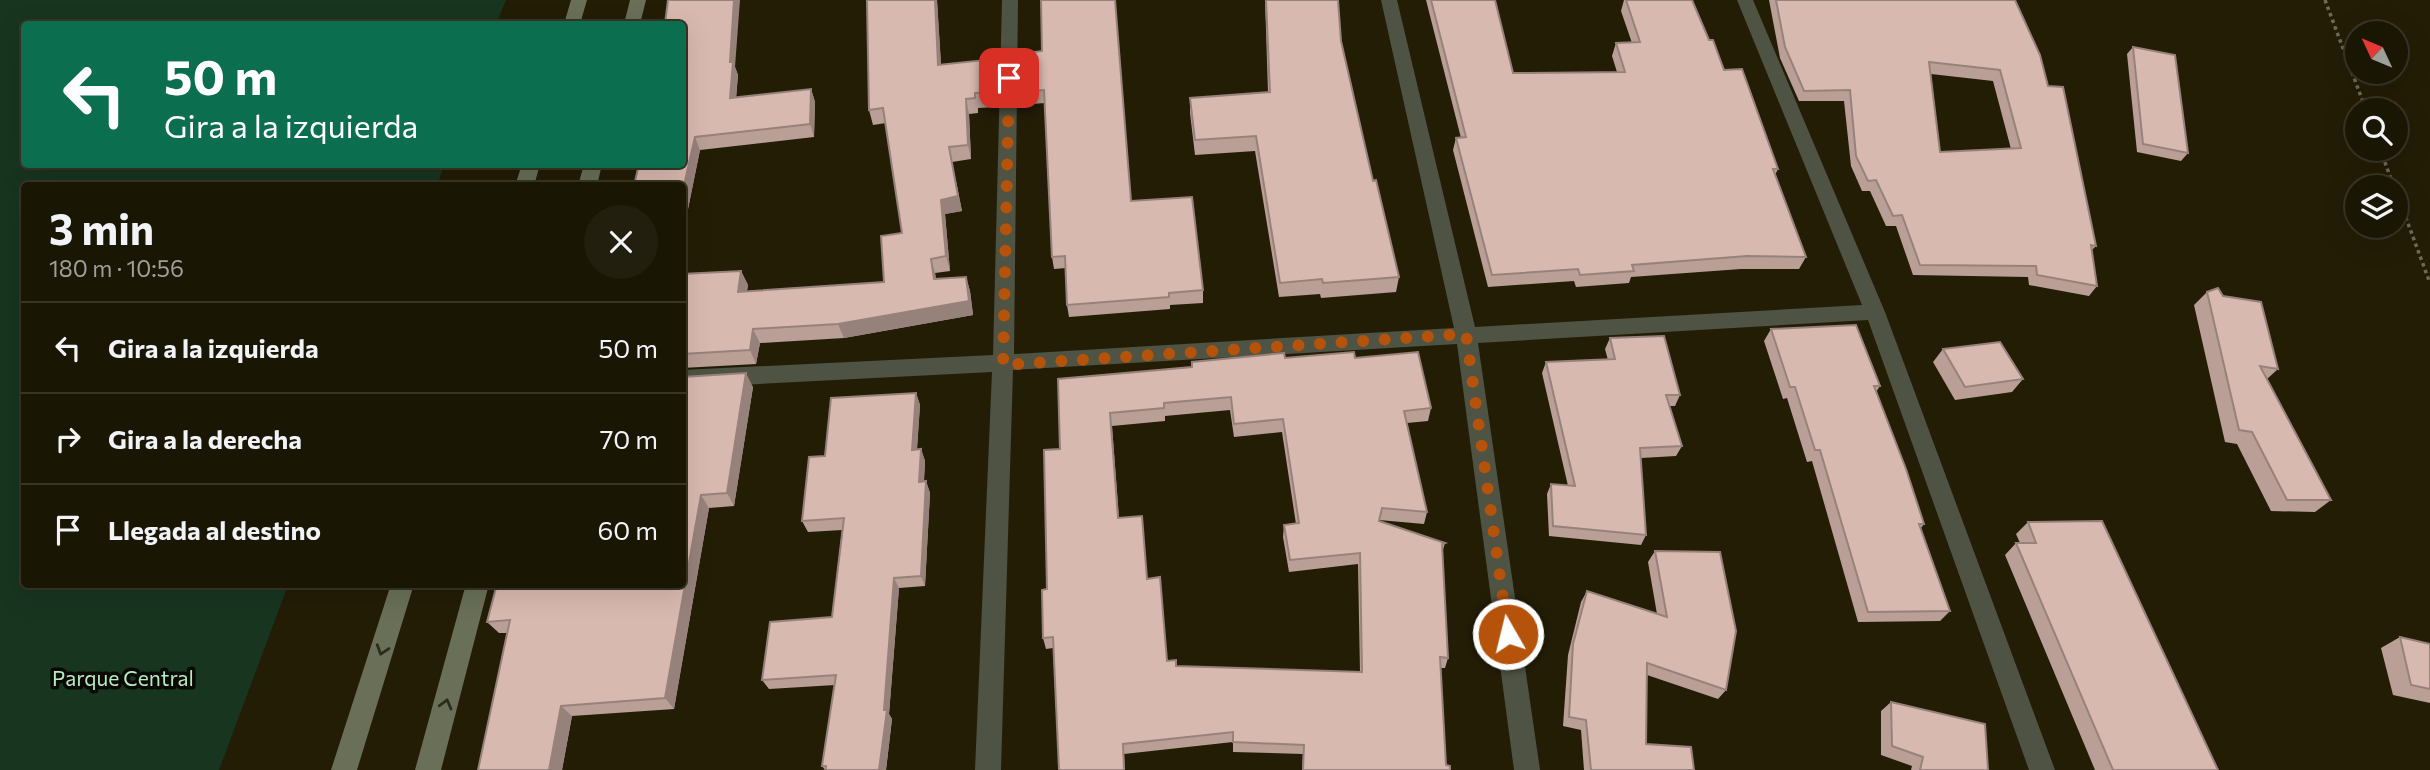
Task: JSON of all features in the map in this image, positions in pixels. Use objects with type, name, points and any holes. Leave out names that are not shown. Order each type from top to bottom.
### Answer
[{"type":"street","points":[[573,21],[579,0]]},
{"type":"street","points":[[633,21],[639,0]]},
{"type":"street","points":[[989,770],[1003,365],[1010,0]]},
{"type":"street","points":[[1389,0],[1466,334],[1527,770]]},
{"type":"street","points":[[1745,0],[1875,312],[2042,770]]},
{"type":"street","points":[[686,379],[1003,365],[1466,334],[1875,312]]},
{"type":"street","points":[[344,770],[402,588]]},
{"type":"street","points":[[428,770],[477,588]]},
{"type":"path","points":[[2325,0],[2362,98]]},
{"type":"path","points":[[2408,224],[2430,283]]},
{"type":"green space","name":"Parque Central","points":[[0,0],[506,0],[497,21],[21,21],[21,168],[443,168],[438,182],[21,182],[21,588],[287,588],[219,770],[0,770]]},
{"type":"building","points":[[668,0],[734,0],[730,98],[811,89],[810,124],[695,137],[685,182],[635,182],[638,168],[686,168],[686,21],[665,21]]},
{"type":"building","points":[[867,0],[935,0],[938,65],[995,59],[994,92],[975,93],[975,98],[966,99],[968,145],[949,147],[958,196],[941,200],[946,256],[931,259],[934,279],[966,277],[969,301],[838,324],[753,329],[750,350],[686,354],[686,274],[741,271],[738,292],[884,282],[881,236],[902,233],[883,108],[869,110]]},
{"type":"building","points":[[1041,0],[1115,0],[1131,201],[1192,197],[1203,290],[1169,293],[1169,297],[1067,305],[1065,256],[1052,257],[1044,90],[1017,92],[1018,58],[1042,51]]},
{"type":"building","points":[[1266,0],[1338,0],[1341,41],[1373,181],[1376,180],[1399,277],[1323,283],[1322,279],[1280,283],[1256,136],[1195,140],[1190,98],[1270,92]]},
{"type":"building","points":[[1431,0],[1495,0],[1513,73],[1527,73],[1625,72],[1616,43],[1640,42],[1626,0],[1692,0],[1709,40],[1713,40],[1724,70],[1742,69],[1778,169],[1773,169],[1806,257],[1747,256],[1632,265],[1634,271],[1580,275],[1578,269],[1492,275],[1456,138],[1466,137]]},
{"type":"building","points":[[1776,0],[2015,0],[2040,55],[2048,86],[2063,87],[2096,246],[2091,245],[2097,286],[2037,275],[2036,266],[1920,265],[1902,215],[1893,216],[1876,180],[1868,181],[1856,156],[1850,90],[1804,91],[1785,47]],"holes":[[[1929,62],[2000,70],[2021,148],[1940,152]]]},
{"type":"building","points":[[2133,47],[2175,55],[2188,153],[2143,144]]},
{"type":"building","points":[[2218,288],[2223,296],[2261,302],[2278,369],[2260,366],[2331,500],[2287,500],[2252,432],[2239,430],[2207,292]]},
{"type":"building","points":[[1856,325],[1880,386],[1874,386],[1906,469],[1924,524],[1919,524],[1950,611],[1868,612],[1820,450],[1815,450],[1795,387],[1790,387],[1771,329]]},
{"type":"building","points":[[1664,336],[1680,395],[1666,395],[1682,446],[1640,448],[1646,535],[1553,526],[1551,484],[1575,486],[1546,362],[1615,359],[1610,338]]},
{"type":"building","points":[[2000,342],[2023,379],[1965,387],[1943,349]]},
{"type":"building","points":[[1354,352],[1355,358],[1418,352],[1431,408],[1404,411],[1427,512],[1382,508],[1379,521],[1445,543],[1442,544],[1448,658],[1440,657],[1446,765],[1450,766],[1450,770],[1303,770],[1304,745],[1233,742],[1233,732],[1123,744],[1124,770],[1059,770],[1053,637],[1043,638],[1042,590],[1047,589],[1044,450],[1060,449],[1058,379],[1192,367],[1192,362],[1284,353],[1285,358]],"holes":[[[1231,397],[1234,424],[1283,419],[1299,523],[1284,525],[1290,560],[1360,553],[1362,672],[1176,666],[1176,660],[1167,661],[1160,577],[1147,579],[1142,516],[1118,518],[1110,413],[1164,408],[1164,403]]]},
{"type":"building","points":[[746,373],[727,493],[701,495],[686,580],[686,377]]},
{"type":"building","points":[[916,393],[912,450],[921,449],[919,482],[926,481],[921,576],[894,578],[884,710],[887,710],[879,770],[826,770],[826,766],[822,766],[836,675],[762,680],[770,622],[832,617],[844,518],[802,521],[809,457],[825,456],[831,398]]},
{"type":"building","points":[[2102,521],[2218,770],[2113,770],[2016,543],[2036,543],[2028,522]]},
{"type":"building","points":[[1655,551],[1720,552],[1736,631],[1726,690],[1647,663],[1646,744],[1691,747],[1694,770],[1591,770],[1586,720],[1569,717],[1573,644],[1587,591],[1667,617]]},
{"type":"building","points":[[496,588],[685,588],[665,698],[561,706],[549,770],[478,770],[510,620],[487,622]]},
{"type":"building","points":[[2400,637],[2430,644],[2430,689],[2411,685]]},
{"type":"building","points":[[1891,702],[1985,724],[1988,770],[1920,770],[1923,757],[1892,746]]},
{"type":"route","points":[[1009,78],[1003,365],[1466,334],[1508,634]]}]
